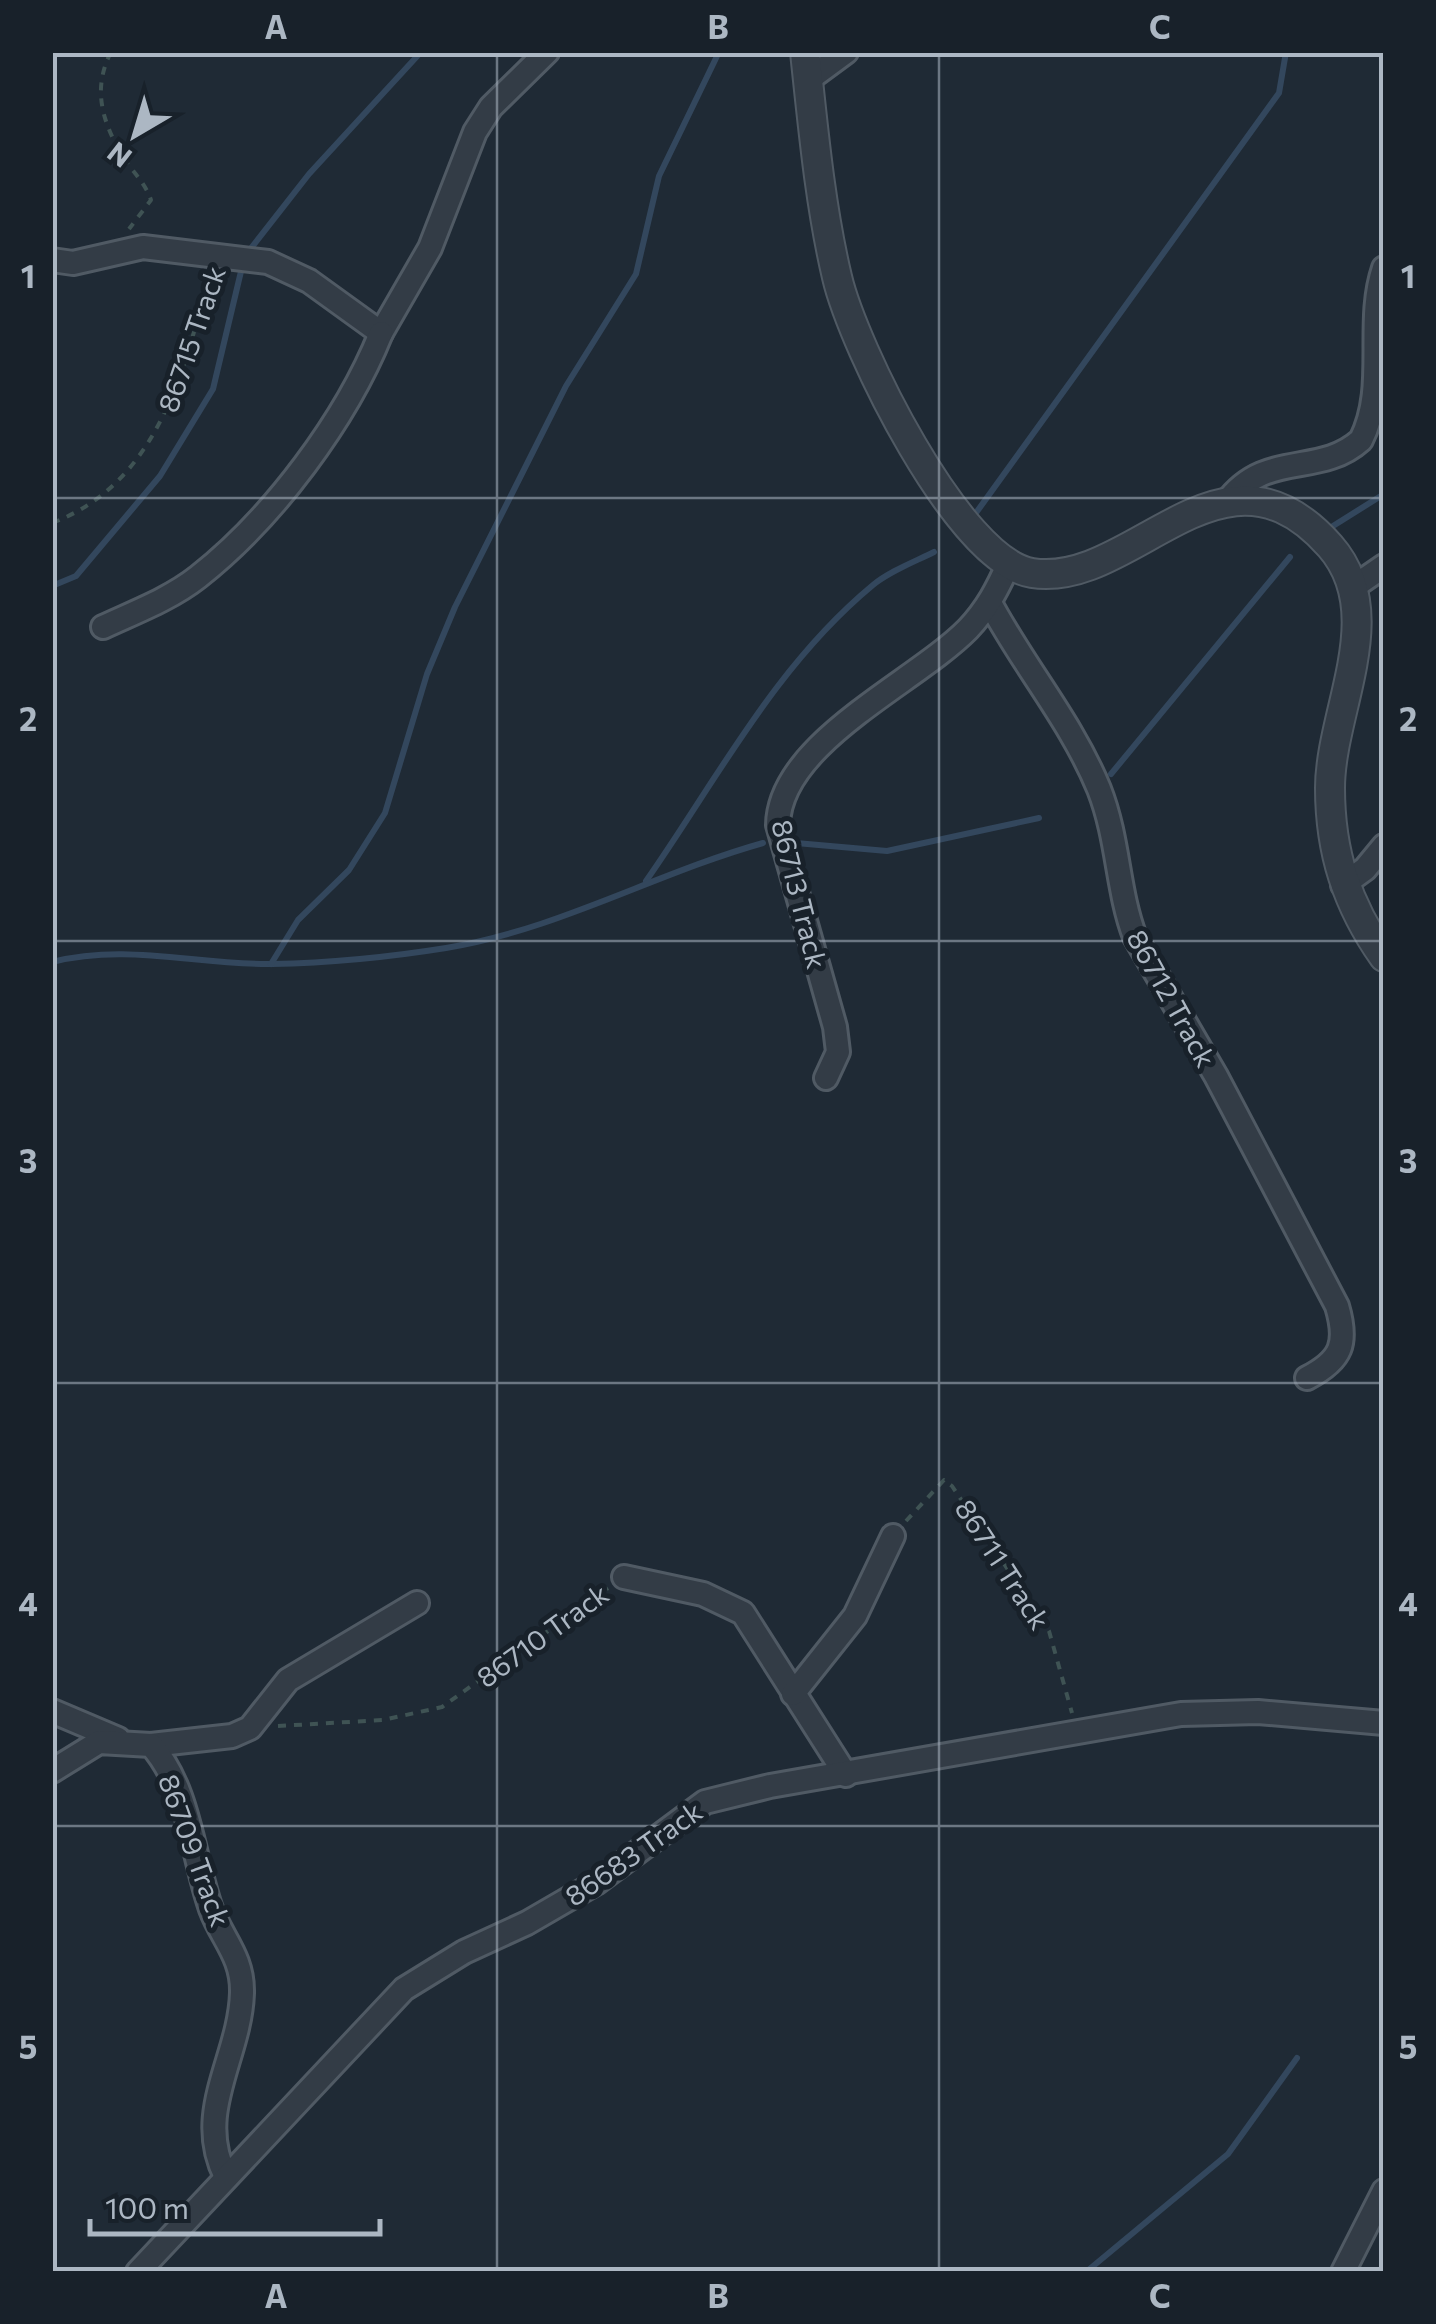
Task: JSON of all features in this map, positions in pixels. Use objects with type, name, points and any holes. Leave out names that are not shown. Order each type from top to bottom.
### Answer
[{"type":"street","points":[[103,627],[158,602],[224,554],[320,446],[345,408],[381,332],[430,248],[475,132],[491,107],[546,52]]},
{"type":"street","points":[[846,52],[806,66],[838,280],[857,332],[954,512],[978,541],[1031,573],[1076,568],[1188,513],[1226,502],[1279,510],[1330,546],[1352,588],[1356,632],[1330,785],[1335,854],[1344,885],[1384,958]]},
{"type":"street","points":[[52,260],[91,259],[143,248],[214,256]]},
{"type":"street","name":"86715 Track","points":[[214,256],[244,257],[288,270],[381,332]]},
{"type":"street","points":[[1226,502],[1253,475],[1335,456],[1361,440],[1374,398],[1375,311],[1384,268]]},
{"type":"street","name":"86713 Track","points":[[826,1078],[838,1052],[835,1026],[778,825],[778,804],[802,765],[835,734],[947,648],[990,603],[1009,563]]},
{"type":"street","points":[[1352,588],[1384,566]]},
{"type":"street","name":"86712 Track","points":[[990,603],[1082,749],[1120,853],[1128,918],[1135,938],[1216,1076],[1337,1306],[1344,1344],[1324,1370],[1307,1378]]},
{"type":"street","points":[[1344,885],[1365,869],[1384,846]]},
{"type":"street","points":[[793,1694],[855,1616],[893,1536]]},
{"type":"street","name":"86710 Track","points":[[624,1576],[704,1594],[743,1613],[766,1642],[793,1694],[846,1776]]},
{"type":"street","points":[[150,1745],[232,1736],[250,1728],[288,1680],[417,1603]]},
{"type":"street","points":[[52,1710],[121,1740]]},
{"type":"street","name":"86683 Track","points":[[138,2272],[404,1989],[432,1970],[596,1884],[705,1802],[770,1786],[1224,1710],[1384,1723]]},
{"type":"street","name":"86709 Track","points":[[52,1771],[98,1742],[121,1740],[150,1745],[160,1756],[192,1835],[212,1912],[241,1967],[241,2020],[212,2114],[216,2158],[226,2177]]},
{"type":"street","points":[[1343,2272],[1384,2191]]},
{"type":"path","points":[[91,259],[133,226],[151,200],[146,184],[120,152],[104,110],[98,85],[111,52]]},
{"type":"path","name":"86715 Track","points":[[52,523],[79,513],[152,442],[173,400],[214,256]]},
{"type":"path","name":"86711 Track","points":[[893,1536],[937,1484],[944,1480],[952,1486],[1049,1632],[1077,1732]]},
{"type":"path","name":"86710 Track","points":[[250,1728],[383,1720],[442,1707],[624,1576]]},
{"type":"waterway","points":[[248,252],[309,174],[421,52]]},
{"type":"waterway","points":[[271,964],[298,920],[349,870],[385,813],[427,674],[455,607],[566,386],[636,274],[659,176],[719,52]]},
{"type":"waterway","points":[[973,517],[1279,93],[1286,52]]},
{"type":"waterway","points":[[52,586],[76,576],[160,476],[213,389],[243,263]]},
{"type":"waterway","points":[[1333,526],[1384,494]]},
{"type":"waterway","points":[[646,881],[750,725],[806,651],[873,585],[934,552]]},
{"type":"waterway","points":[[1111,774],[1290,557]]},
{"type":"waterway","points":[[796,843],[887,851],[1039,818]]},
{"type":"waterway","points":[[52,962],[107,954],[293,963],[446,948],[487,940],[567,915],[763,843]]},
{"type":"waterway","points":[[1086,2272],[1228,2154],[1297,2058]]}]
